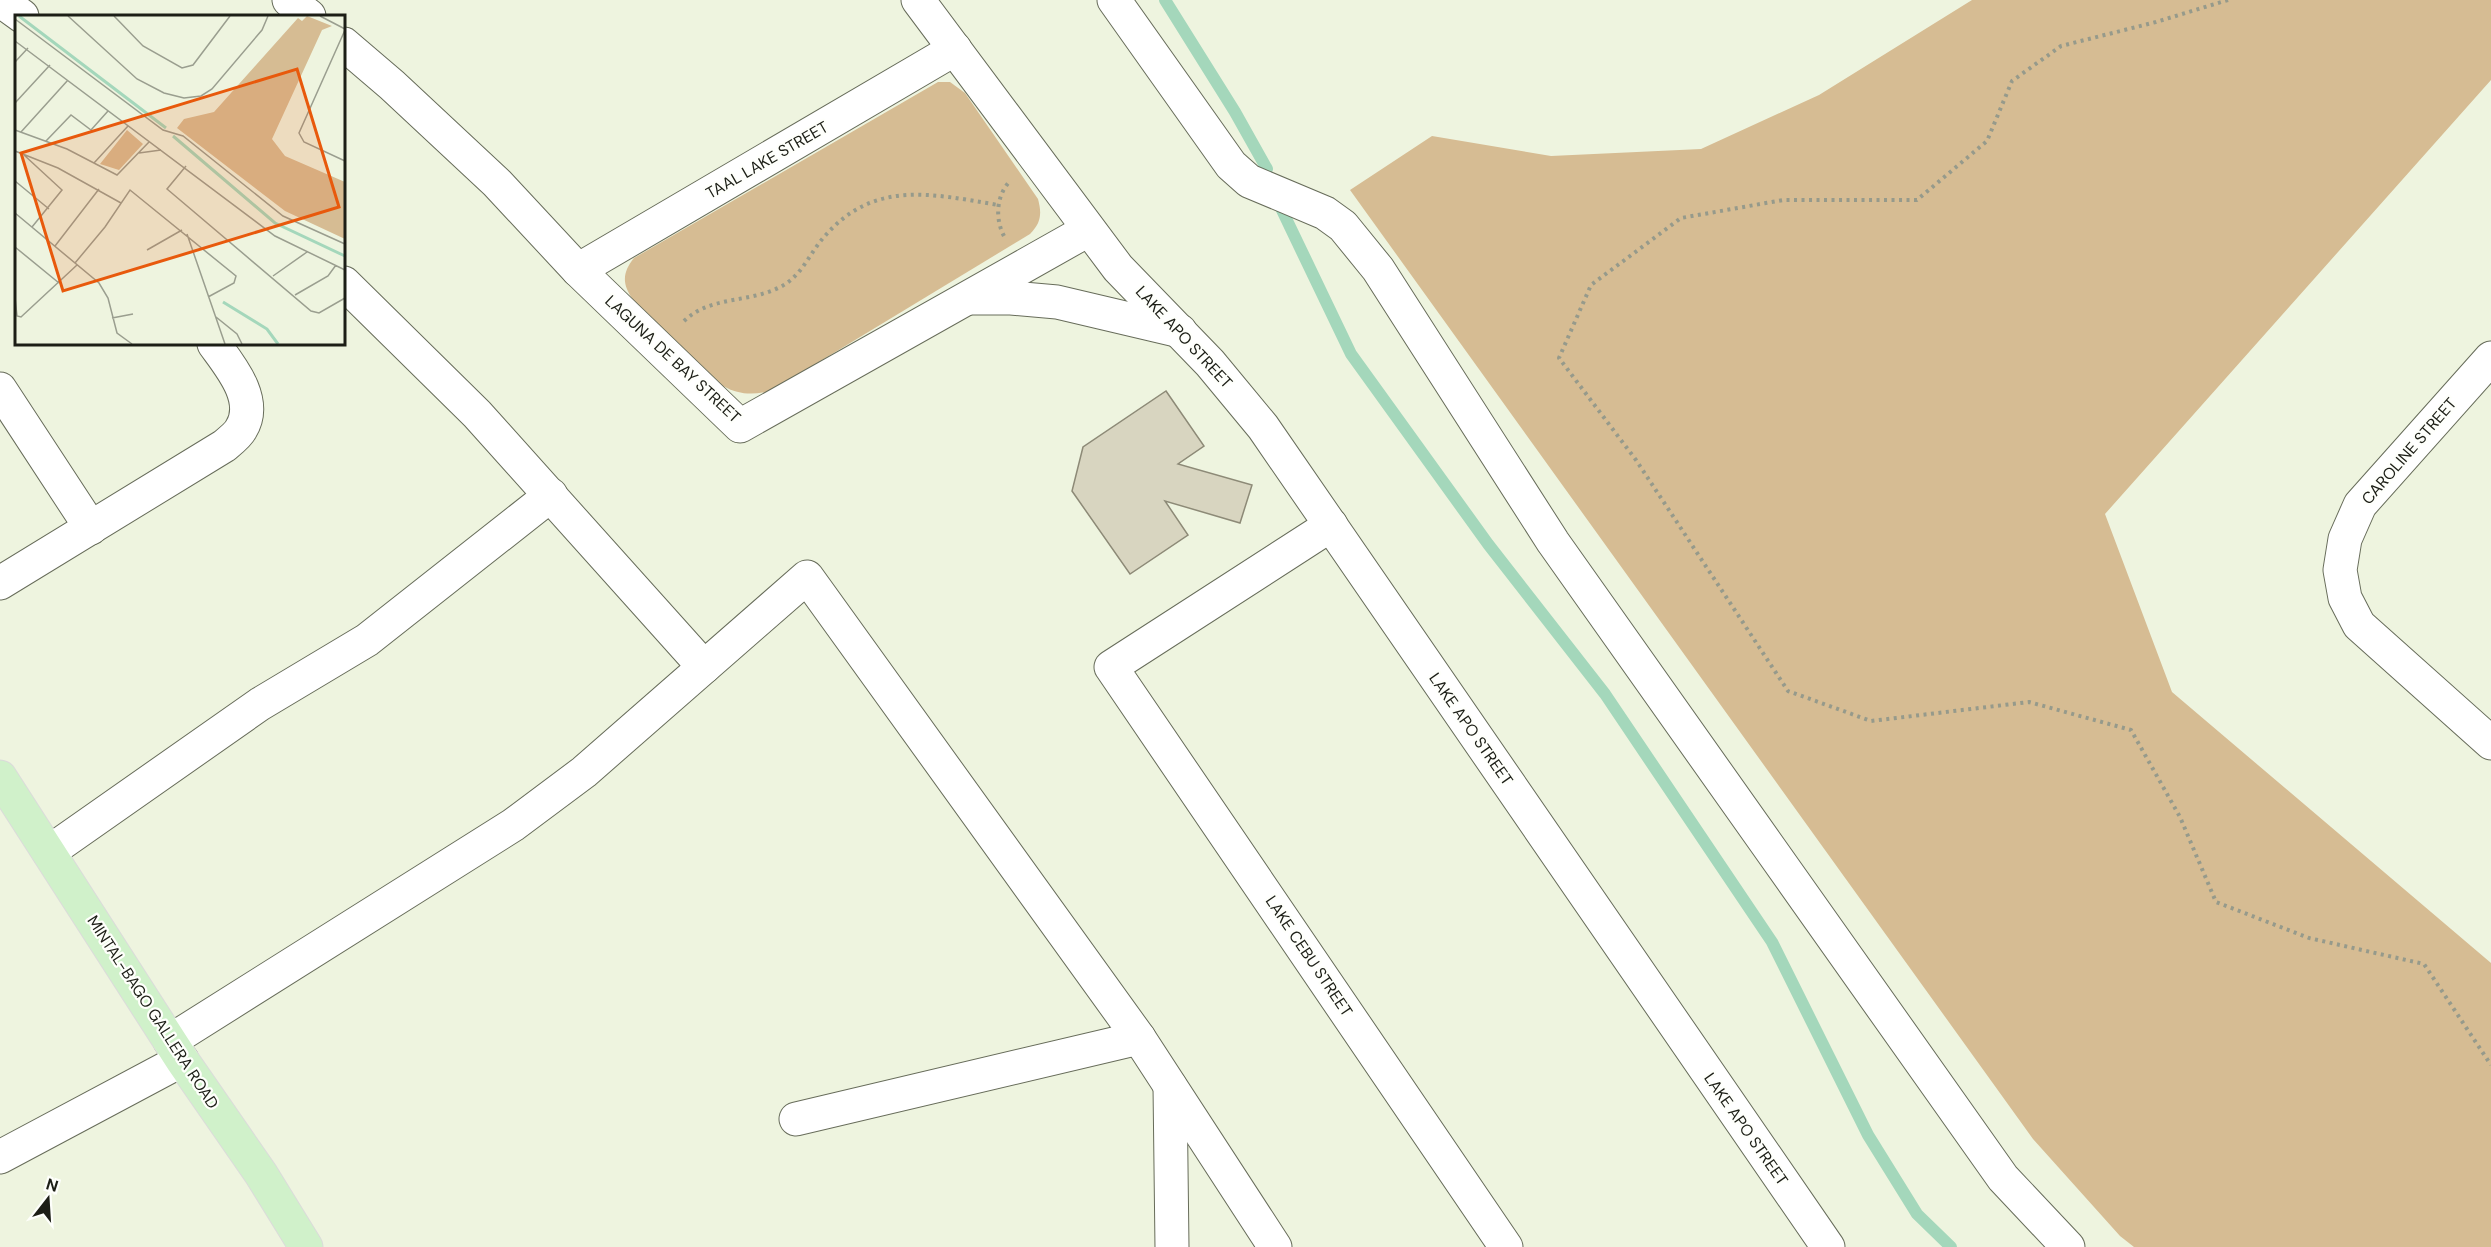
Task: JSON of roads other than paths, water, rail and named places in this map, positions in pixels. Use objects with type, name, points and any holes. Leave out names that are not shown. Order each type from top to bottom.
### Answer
[{"type":"main road","name":"MINTAL-BAGO GALLERA ROAD","points":[[0,777],[176,1050],[261,1174],[306,1247]]},
{"type":"street","points":[[289,0],[308,15]]},
{"type":"street","points":[[918,0],[1089,230]]},
{"type":"street","points":[[1114,0],[1231,165],[1249,181],[1325,213],[1343,226],[1378,269],[1553,542],[2002,1178],[2068,1247]]},
{"type":"street","name":"LAGUNA DE BAY STREET","points":[[345,45],[392,85],[497,183],[578,270],[740,426],[1089,230]]},
{"type":"street","name":"TAAL LAKE STREET","points":[[578,270],[955,49]]},
{"type":"street","name":"LAKE APO STREET","points":[[1089,230],[1118,268],[1180,331],[1236,393],[1331,525],[1828,1247]]},
{"type":"street","points":[[345,284],[477,414],[704,667]]},
{"type":"street","points":[[967,298],[1011,298],[1057,302],[1180,331]]},
{"type":"street","points":[[0,583],[225,446],[241,430],[247,412],[245,395],[232,370],[215,345]]},
{"type":"street","name":"CAROLINE STREET","points":[[2491,358],[2360,505],[2344,539],[2340,570],[2345,598],[2359,625],[2491,743]]},
{"type":"street","points":[[0,389],[91,528]]},
{"type":"street","points":[[49,852],[260,704],[367,640],[551,495]]},
{"type":"street","name":"LAKE CEBU STREET","points":[[1331,525],[1111,666],[1506,1247]]},
{"type":"street","points":[[0,1157],[176,1050],[513,825],[584,772],[807,577],[1139,1038],[1275,1247]]},
{"type":"street","points":[[796,1119],[1139,1038]]},
{"type":"street","points":[[1170,1086],[1172,1247]]},
{"type":"waterway","points":[[1165,0],[1235,112],[1267,169]]},
{"type":"waterway","points":[[1281,208],[1351,354],[1488,544],[1605,694],[1772,942],[1868,1135],[1917,1214],[1951,1247]]}]
